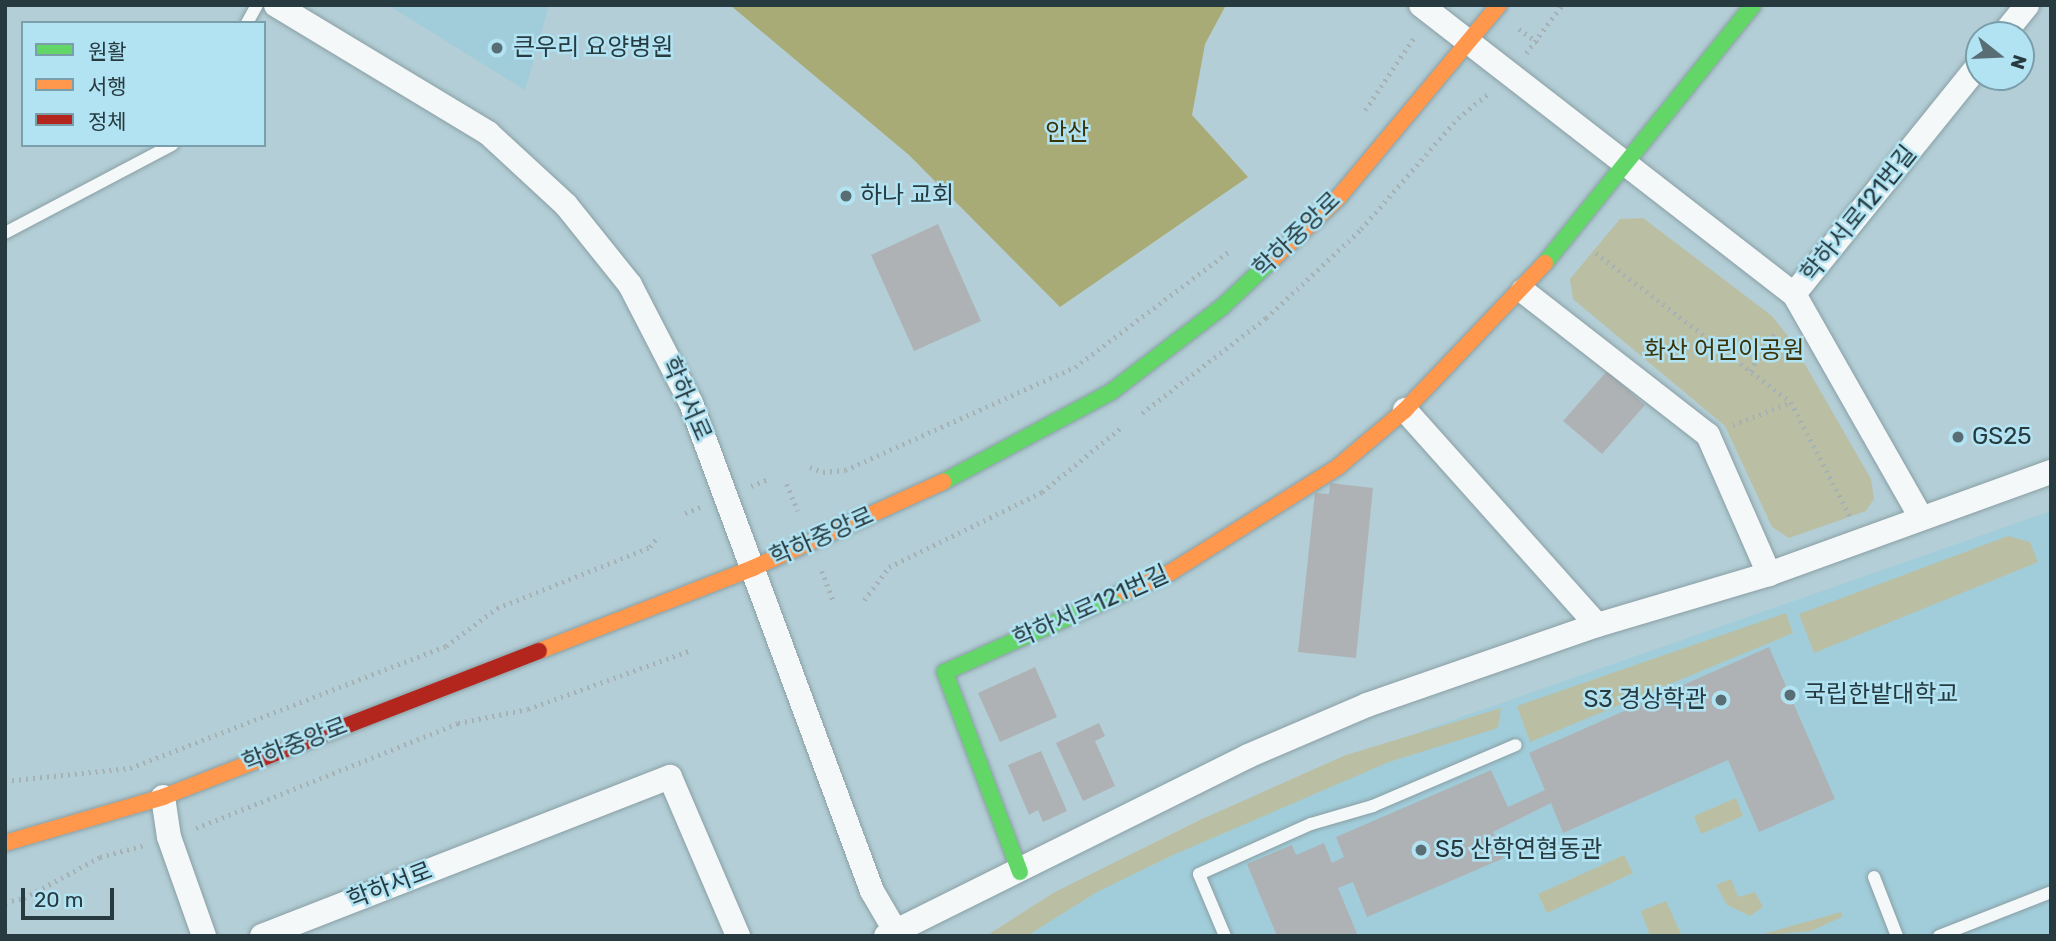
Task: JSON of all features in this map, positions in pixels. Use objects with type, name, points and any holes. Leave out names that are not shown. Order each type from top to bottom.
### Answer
[{"type":"street","name":"학하서로","points":[[276,5],[488,133],[566,205],[630,285],[691,403],[891,934]]},
{"type":"street","points":[[1421,5],[1794,294]]},
{"type":"street","name":"학하중앙로","points":[[5,842],[163,797],[753,568],[970,470],[1111,392],[1222,307],[1338,198],[1499,5]]},
{"type":"street","name":"학하서로121번길","points":[[1020,872],[945,672],[1171,572],[1339,466],[1405,410],[1523,291],[1753,5]]},
{"type":"street","points":[[2014,21],[2027,5]]},
{"type":"street","name":"학하서로121번길","points":[[1921,518],[1794,294],[1965,82]]},
{"type":"street","points":[[1523,291],[1708,435],[1769,574]]},
{"type":"street","points":[[1405,410],[1597,625]]},
{"type":"street","points":[[891,934],[1248,756],[1367,705],[1597,625],[1769,574],[2051,472]]},
{"type":"street","name":"학하서로","points":[[262,936],[670,777],[738,936]]},
{"type":"street","points":[[163,797],[169,837],[204,936]]},
{"type":"lane","points":[[248,21],[257,5]]},
{"type":"lane","points":[[5,233],[168,147]]},
{"type":"lane","points":[[1225,936],[1199,874],[1311,824],[1373,806],[1516,745]]},
{"type":"lane","points":[[1874,877],[1897,936]]},
{"type":"lane","points":[[1939,936],[2051,892]]},
{"type":"path","points":[[1536,42],[1562,5]]},
{"type":"path","points":[[1361,115],[1406,51]]},
{"type":"path","points":[[810,467],[823,472],[845,470],[1075,367],[1231,250]]},
{"type":"path","points":[[1596,253],[1791,402],[1854,523]]},
{"type":"path","points":[[1750,371],[1776,331]]},
{"type":"path","points":[[1708,435],[1791,402]]},
{"type":"path","points":[[5,781],[130,768],[446,646],[497,608],[650,547],[658,536]]},
{"type":"path","points":[[5,902],[24,898],[100,857],[169,837],[458,723],[528,709],[691,650]]},
{"type":"shaded area","name":"큰우리 요양병원","points":[[388,5],[549,5],[525,90]]},
{"type":"shaded area","name":"국립한밭대학교","points":[[2051,511],[2051,936],[997,936],[1427,729]]},
{"type":"green space","name":"안산","points":[[730,5],[1226,5],[1205,44],[1192,115],[1248,177],[1060,307],[909,155]]},
{"type":"green space","name":"화산 어린이공원","points":[[1643,218],[1772,316],[1791,340],[1871,479],[1874,499],[1866,511],[1789,538],[1772,527],[1725,426],[1573,299],[1570,279],[1620,219]]},
{"type":"green space","points":[[2008,536],[2030,542],[2038,562],[1814,653],[1799,614]]},
{"type":"green space","points":[[1786,613],[1793,633],[1530,742],[1517,706]]},
{"type":"green space","points":[[1501,708],[1498,728],[1389,762],[1173,855],[1097,892],[1027,936],[986,936],[1055,892],[1202,819],[1346,755]]},
{"type":"green space","points":[[1736,798],[1743,816],[1701,834],[1694,816]]},
{"type":"green space","points":[[1624,855],[1633,873],[1547,913],[1538,894]]},
{"type":"green space","points":[[1731,879],[1738,897],[1755,892],[1763,907],[1750,916],[1727,905],[1716,885]]},
{"type":"green space","points":[[1666,901],[1682,936],[1650,936],[1641,911]]},
{"type":"green space","points":[[1841,912],[1842,917],[1811,931],[1756,936]]},
{"type":"building","name":"하나 교회","points":[[938,224],[981,321],[914,351],[871,255]]},
{"type":"building","points":[[1607,371],[1645,405],[1602,454],[1563,421]]},
{"type":"building","points":[[1330,483],[1373,488],[1356,658],[1298,652],[1315,493],[1329,494]]},
{"type":"building","points":[[1769,647],[1835,799],[1759,832],[1728,760],[1563,833],[1551,803],[1493,832],[1504,858],[1367,917],[1353,882],[1338,888],[1358,936],[1277,936],[1247,864],[1292,845],[1296,855],[1324,843],[1332,863],[1344,857],[1336,837],[1491,770],[1508,807],[1545,790],[1529,753]]},
{"type":"building","points":[[1035,667],[1057,717],[1000,742],[978,693]]},
{"type":"building","points":[[1099,723],[1105,736],[1095,741],[1115,786],[1083,801],[1056,743]]},
{"type":"building","points":[[1041,751],[1067,811],[1043,822],[1038,810],[1029,815],[1008,765]]},
{"type":"traffic: fast","points":[[1545,263],[1753,5]]},
{"type":"traffic: fast","points":[[943,482],[1111,392],[1222,307],[1273,259]]},
{"type":"traffic: fast","points":[[1020,872],[945,672],[1125,592]]},
{"type":"traffic: slow","points":[[1273,259],[1338,198],[1499,5]]},
{"type":"traffic: slow","points":[[1125,592],[1171,572],[1339,466],[1405,410],[1545,263]]},
{"type":"traffic: slow","points":[[539,651],[753,568],[943,482]]},
{"type":"traffic: slow","points":[[5,843],[163,797],[263,758]]},
{"type":"traffic: jam","points":[[263,758],[539,651]]},
{"type":"place","name":"큰우리 요양병원","points":[[497,48]]},
{"type":"place","name":"하나 교회","points":[[846,196]]},
{"type":"place","name":"GS25","points":[[1958,437]]},
{"type":"place","name":"국립한밭대학교","points":[[1790,695]]},
{"type":"place","name":"S3 경상학관","points":[[1721,700]]},
{"type":"place","name":"S5 산학연협동관","points":[[1421,850]]}]
